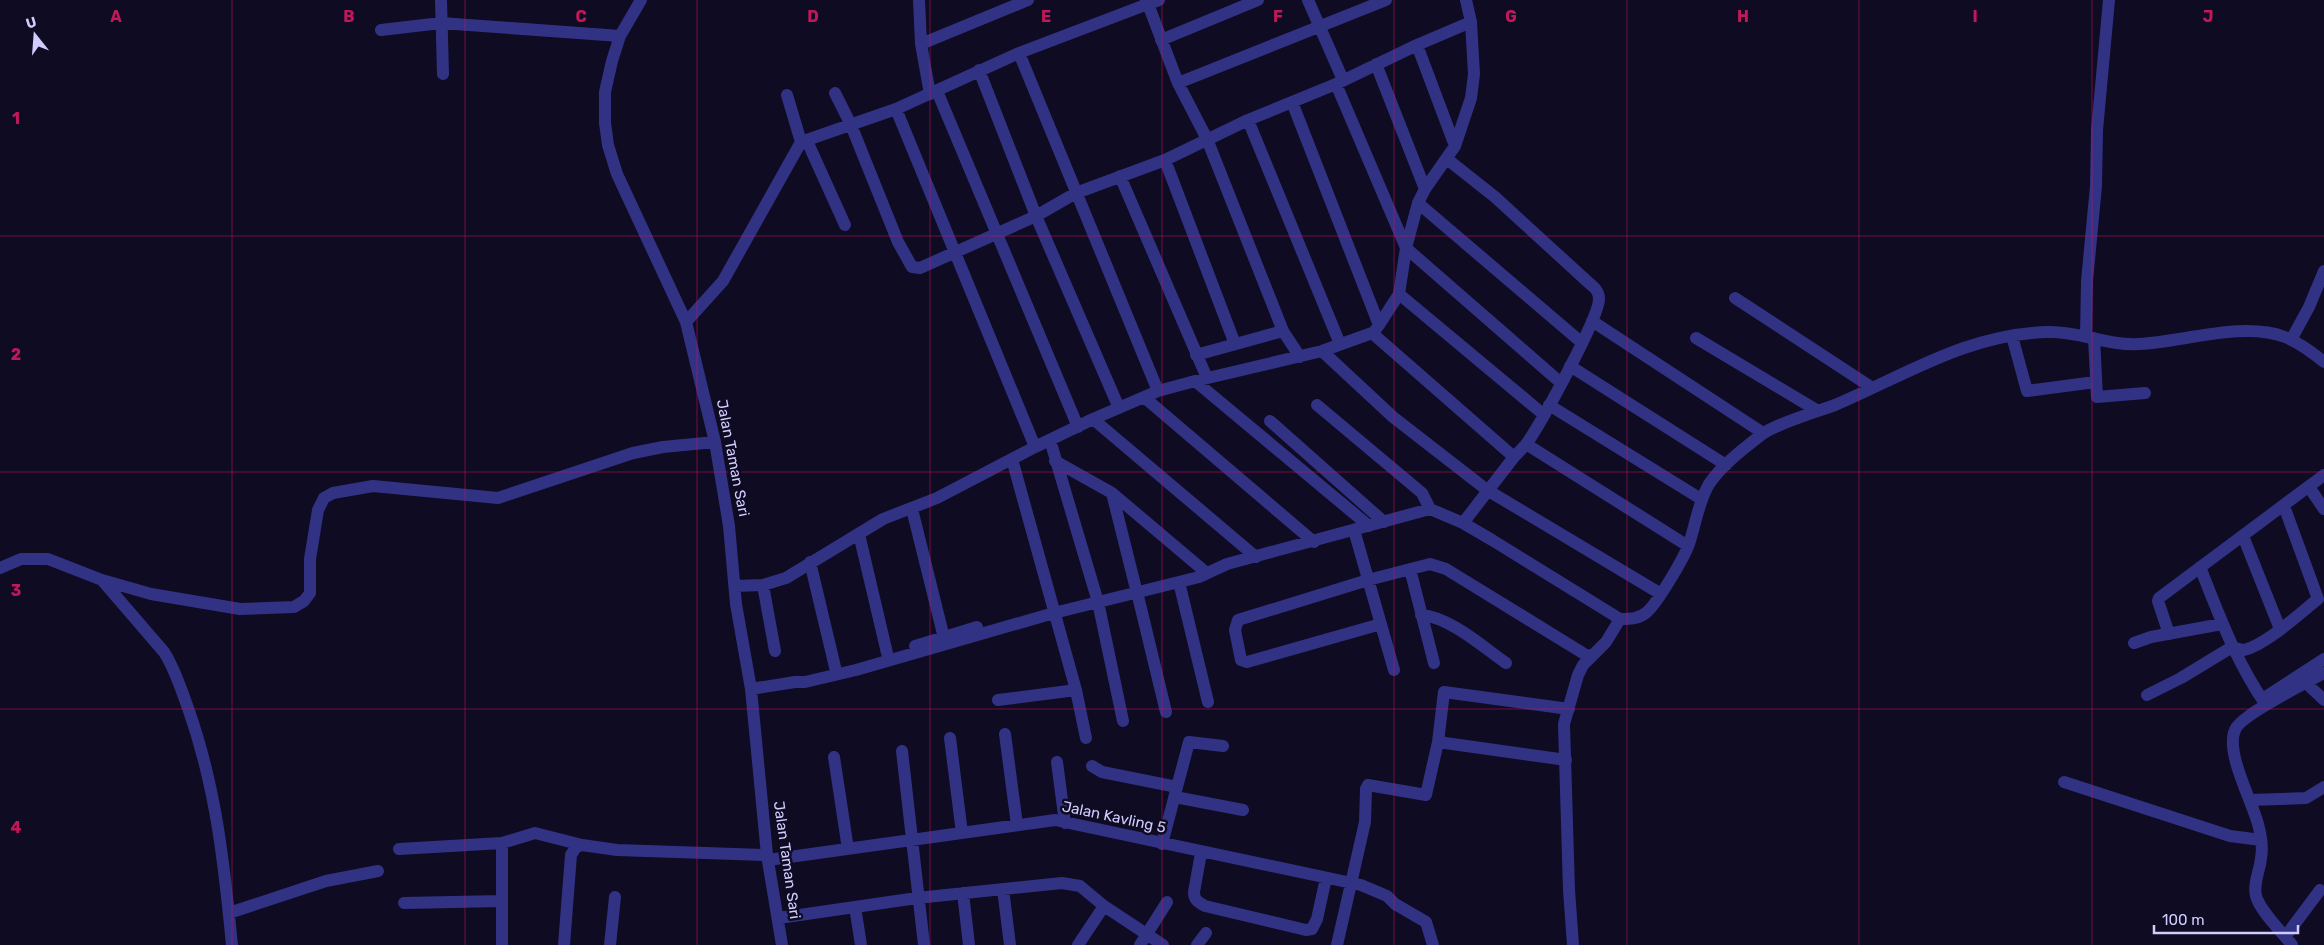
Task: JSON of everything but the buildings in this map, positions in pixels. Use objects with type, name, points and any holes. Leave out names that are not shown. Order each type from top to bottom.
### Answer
[{"type":"street","points":[[440,0],[444,74]]},
{"type":"street","name":"Jalan Taman Sari","points":[[640,0],[620,36],[605,92],[605,123],[608,145],[617,174],[686,322],[716,442],[751,689],[767,858],[779,918],[782,945]]},
{"type":"street","points":[[919,0],[921,44],[933,92],[1078,427]]},
{"type":"street","points":[[921,44],[1028,0]]},
{"type":"street","points":[[1161,40],[1258,0]]},
{"type":"street","points":[[1308,0],[1406,248],[1561,383]]},
{"type":"street","points":[[1178,83],[1386,0]]},
{"type":"street","points":[[735,586],[763,585],[786,578],[883,519],[937,498],[1035,447],[1158,391],[1322,351],[1376,329],[1399,294],[1406,248],[1418,203],[1425,189],[1456,146],[1466,114],[1473,82],[1471,22],[1466,0]]},
{"type":"street","points":[[2109,0],[2097,130],[2096,186],[2087,280],[2090,337],[2097,397],[2145,393]]},
{"type":"street","points":[[686,322],[723,281],[804,142],[896,109],[1019,53],[1151,2],[1161,40],[1178,83],[1207,139],[1283,331],[1300,357]]},
{"type":"street","points":[[835,93],[851,126],[898,242],[912,267],[920,268],[1036,216],[1076,193],[1165,160],[1248,120],[1339,82],[1417,44],[1471,22]]},
{"type":"street","points":[[381,30],[441,23],[620,36]]},
{"type":"street","points":[[1417,44],[1456,146]]},
{"type":"street","points":[[1019,53],[1158,391]]},
{"type":"street","points":[[1376,64],[1425,189]]},
{"type":"street","points":[[980,70],[1036,216],[1119,408]]},
{"type":"street","points":[[787,95],[804,142],[845,225]]},
{"type":"street","points":[[1292,102],[1376,329],[1514,457]]},
{"type":"street","points":[[896,109],[1035,447]]},
{"type":"street","points":[[1248,120],[1340,344]]},
{"type":"street","points":[[1447,159],[1495,197],[1596,289],[1599,301],[1592,321],[1570,366],[1526,444],[1487,490],[1463,523]]},
{"type":"street","points":[[1165,160],[1234,344]]},
{"type":"street","points":[[1120,176],[1196,355],[1201,380],[1369,526]]},
{"type":"street","points":[[1418,203],[1581,342]]},
{"type":"street","points":[[2291,340],[2309,307],[2324,270]]},
{"type":"street","points":[[1399,294],[1546,410],[1701,499]]},
{"type":"street","points":[[1735,298],[1870,388]]},
{"type":"street","points":[[1592,321],[1763,434]]},
{"type":"street","points":[[1196,355],[1283,331]]},
{"type":"street","points":[[1317,405],[1422,493],[1430,508],[1463,523],[1620,619],[1634,619],[1647,611],[1661,594],[1688,546],[1701,499],[1717,473],[1763,434],[1962,347],[2012,336],[2047,332],[2090,337],[2119,344],[2162,343],[2226,332],[2258,333],[2282,336],[2324,362]]},
{"type":"street","points":[[2012,336],[2027,391],[2095,382]]},
{"type":"street","points":[[1696,338],[1818,411]]},
{"type":"street","points":[[1322,351],[1393,417],[1487,490],[1661,594]]},
{"type":"street","points":[[1570,366],[1726,465]]},
{"type":"street","points":[[1145,398],[1314,542]]},
{"type":"street","points":[[1093,420],[1256,557]]},
{"type":"street","points":[[1270,421],[1384,522]]},
{"type":"street","points":[[1050,440],[1097,599],[1123,722]]},
{"type":"street","points":[[0,568],[21,558],[48,559],[102,580],[151,594],[213,606],[240,609],[294,607],[304,601],[310,593],[310,559],[318,510],[324,498],[333,493],[373,486],[498,498],[633,453],[663,447],[716,442]]},
{"type":"street","points":[[1526,444],[1688,546]]},
{"type":"street","points":[[1012,460],[1076,690],[1086,738]]},
{"type":"street","points":[[1055,461],[1112,493],[1207,571]]},
{"type":"street","points":[[2169,634],[2158,601],[2159,598],[2324,475]]},
{"type":"street","points":[[2308,487],[2324,509]]},
{"type":"street","points":[[1112,493],[1166,712]]},
{"type":"street","points":[[2147,695],[2181,678],[2232,648],[2242,650],[2280,629],[2322,600],[2284,506]]},
{"type":"street","points":[[751,689],[805,682],[945,640],[1314,542],[1430,508]]},
{"type":"street","points":[[912,509],[945,640]]},
{"type":"street","points":[[1354,530],[1394,670]]},
{"type":"street","points":[[859,534],[887,653]]},
{"type":"street","points":[[2243,536],[2280,629]]},
{"type":"street","points":[[810,562],[835,667]]},
{"type":"street","points":[[1381,624],[1247,662],[1241,660],[1235,626],[1238,620],[1368,580],[1437,564],[1580,653],[1592,656]]},
{"type":"street","points":[[2200,567],[2232,648],[2264,702]]},
{"type":"street","points":[[1410,569],[1434,663]]},
{"type":"street","points":[[1136,589],[1179,582],[1207,571]]},
{"type":"street","points":[[102,580],[149,633],[172,665],[198,736],[213,795],[222,842],[232,945]]},
{"type":"street","points":[[1179,582],[1208,702]]},
{"type":"street","points":[[763,585],[775,651]]},
{"type":"street","points":[[1422,614],[1436,617],[1449,624],[1506,663]]},
{"type":"street","points":[[1573,945],[1569,890],[1564,724],[1578,675],[1583,665],[1606,642],[1620,619]]},
{"type":"street","points":[[2134,643],[2222,624]]},
{"type":"street","points":[[795,682],[806,674],[835,667],[855,666],[887,653],[914,650]]},
{"type":"street","points":[[2320,890],[2288,941],[2256,895],[2261,858],[2259,825],[2235,756],[2234,730],[2237,725],[2264,702],[2324,659]]},
{"type":"street","points":[[2264,702],[2324,673]]},
{"type":"street","points":[[2306,683],[2324,700]]},
{"type":"street","points":[[998,700],[1076,690]]},
{"type":"street","points":[[1337,945],[1357,884],[1368,785],[1426,795],[1438,742],[1444,692],[1568,708]]},
{"type":"street","points":[[1005,734],[1017,825]]},
{"type":"street","points":[[950,738],[962,833]]},
{"type":"street","points":[[1162,844],[1189,742],[1224,746]]},
{"type":"street","points":[[1438,742],[1566,760]]},
{"type":"street","points":[[902,751],[910,840],[924,945]]},
{"type":"street","points":[[834,757],[848,849]]},
{"type":"street","points":[[1057,762],[1065,822]]},
{"type":"street","points":[[1092,766],[1102,772],[1243,810]]},
{"type":"street","points":[[2064,782],[2230,836],[2261,840]]},
{"type":"street","points":[[2250,800],[2306,798],[2324,787]]},
{"type":"street","name":"Jalan Kavling 5","points":[[398,849],[502,843],[535,833],[582,845],[616,850],[767,858],[848,849],[1048,821],[1065,822],[1357,884],[1387,896],[1395,904],[1426,922],[1433,945]]},
{"type":"street","points":[[502,843],[502,945]]},
{"type":"street","points":[[564,945],[570,856],[576,847],[582,845]]},
{"type":"street","points":[[1201,852],[1194,892],[1194,897],[1199,903],[1306,930],[1312,928],[1317,919],[1326,878]]},
{"type":"street","points":[[229,913],[326,881],[378,871]]},
{"type":"street","points":[[779,918],[917,898],[1062,883],[1080,886],[1143,940],[1163,945]]},
{"type":"street","points":[[1003,889],[1010,945]]},
{"type":"street","points":[[963,893],[969,945]]},
{"type":"street","points":[[610,945],[615,897]]},
{"type":"street","points":[[404,903],[502,901]]},
{"type":"street","points":[[1143,940],[1167,902]]},
{"type":"street","points":[[1078,945],[1104,906]]},
{"type":"street","points":[[855,907],[861,945]]},
{"type":"street","points":[[1197,945],[1206,933]]}]
